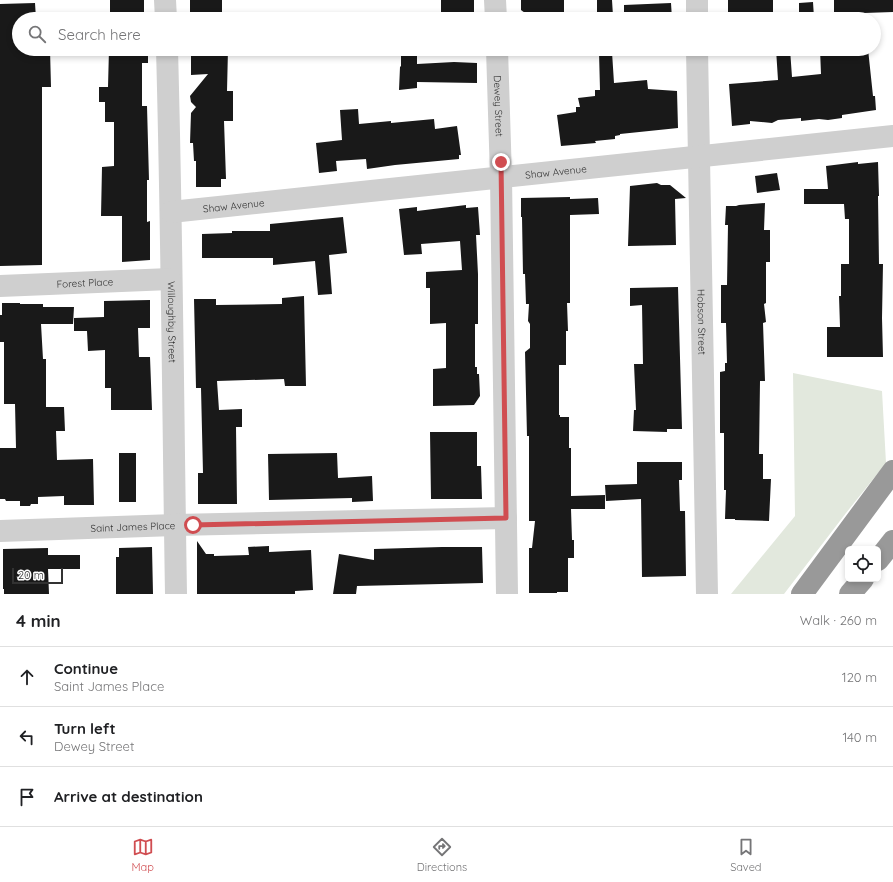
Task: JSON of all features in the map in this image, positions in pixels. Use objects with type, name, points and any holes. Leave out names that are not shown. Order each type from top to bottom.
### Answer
[{"type":"highway","points":[[802,594],[893,471]]},
{"type":"highway","points":[[881,556],[893,541]]},
{"type":"highway","points":[[850,594],[860,582]]},
{"type":"street","points":[[165,0],[166,12]]},
{"type":"street","points":[[495,0],[496,12]]},
{"type":"street","points":[[697,0],[697,12]]},
{"type":"street","name":"Willoughby Street","points":[[167,56],[171,212],[170,279],[176,594]]},
{"type":"street","name":"Dewey Street","points":[[497,56],[501,177],[507,594]]},
{"type":"street","name":"Hobson Street","points":[[697,56],[707,594]]},
{"type":"street","name":"Shaw Avenue","points":[[171,212],[893,136]]},
{"type":"street","name":"Forest Place","points":[[0,286],[170,279]]},
{"type":"street","name":"Saint James Place","points":[[0,531],[175,525],[506,518]]},
{"type":"shaded area","points":[[793,373],[882,391],[886,463],[784,594],[731,594],[795,516]]},
{"type":"building","points":[[110,0],[144,0],[144,12],[110,12]]},
{"type":"building","points":[[190,0],[222,0],[222,12],[190,12]]},
{"type":"building","points":[[441,0],[474,0],[474,12],[441,12]]},
{"type":"building","points":[[521,0],[564,0],[564,12],[524,12],[521,10]]},
{"type":"building","points":[[597,0],[612,0],[613,12],[597,12]]},
{"type":"building","points":[[728,0],[773,0],[773,12],[728,12]]},
{"type":"building","points":[[834,0],[893,0],[893,12],[834,12]]},
{"type":"building","points":[[813,2],[814,12],[799,12],[799,3]]},
{"type":"building","points":[[35,3],[36,12],[12,12],[12,56],[50,56],[51,87],[42,87],[42,265],[0,266],[0,4]]},
{"type":"building","points":[[671,3],[672,12],[624,12],[624,5]]},
{"type":"building","points":[[109,56],[148,56],[148,63],[142,63],[142,106],[147,106],[149,180],[147,180],[147,222],[150,221],[150,260],[122,262],[122,216],[101,216],[102,167],[114,166],[114,122],[105,122],[105,102],[99,102],[99,87],[108,87]]},
{"type":"building","points":[[191,56],[228,56],[227,91],[233,91],[233,121],[224,121],[226,179],[221,179],[221,187],[196,187],[196,161],[194,161],[193,143],[190,143],[191,113],[196,107],[191,102],[190,96],[208,74],[191,75]]},
{"type":"building","points":[[401,56],[417,56],[417,64],[454,62],[477,63],[477,83],[417,82],[417,88],[399,90]]},
{"type":"building","points":[[599,56],[612,56],[614,83],[647,80],[648,89],[677,91],[678,128],[620,134],[615,136],[615,139],[595,141],[596,143],[561,146],[557,115],[576,112],[576,107],[580,107],[578,98],[595,96],[595,90],[600,90]]},
{"type":"building","points":[[776,56],[790,56],[792,77],[821,74],[820,56],[869,56],[876,110],[842,115],[842,118],[828,120],[819,119],[801,121],[801,118],[778,120],[772,123],[750,121],[750,124],[732,126],[729,84],[778,80]]},
{"type":"building","points":[[358,109],[359,124],[434,119],[435,129],[457,126],[461,155],[459,155],[459,159],[367,169],[366,159],[336,161],[337,171],[319,173],[316,143],[342,140],[340,110]]},
{"type":"building","points":[[858,162],[858,164],[878,162],[879,264],[883,264],[883,357],[827,357],[827,327],[840,327],[839,296],[841,296],[841,264],[849,264],[849,219],[845,219],[844,204],[804,204],[804,189],[828,189],[826,166]]},
{"type":"building","points":[[777,173],[780,190],[757,193],[755,176]]},
{"type":"building","points":[[657,183],[661,185],[670,185],[686,198],[675,199],[676,245],[628,246],[630,186]]},
{"type":"building","points":[[570,197],[570,199],[598,198],[599,214],[570,215],[570,303],[567,303],[568,331],[566,331],[566,365],[559,365],[559,415],[560,417],[569,417],[569,448],[571,448],[571,496],[605,495],[605,509],[571,509],[574,558],[568,558],[568,592],[529,593],[529,548],[532,548],[535,521],[529,521],[529,436],[527,436],[525,352],[530,348],[530,324],[528,321],[529,304],[526,304],[525,274],[523,274],[521,198]]},
{"type":"building","points":[[765,203],[764,230],[770,230],[770,262],[766,262],[766,303],[764,304],[766,322],[763,323],[765,381],[760,381],[759,454],[763,454],[763,479],[771,479],[769,521],[725,519],[726,490],[724,490],[724,433],[720,433],[720,372],[725,371],[725,363],[727,363],[726,323],[721,323],[721,285],[727,285],[728,225],[725,225],[726,206]]},
{"type":"building","points":[[466,205],[466,208],[478,207],[480,235],[476,235],[478,324],[475,324],[475,367],[477,367],[477,374],[479,374],[480,396],[474,405],[433,406],[433,369],[446,368],[446,323],[430,324],[430,288],[426,288],[426,272],[462,270],[460,241],[421,244],[422,254],[404,255],[399,209],[417,207],[417,211]]},
{"type":"building","points":[[343,217],[347,253],[329,255],[332,294],[318,295],[315,261],[273,265],[273,258],[202,258],[202,234],[232,233],[232,231],[270,231],[270,224]]},
{"type":"building","points":[[678,287],[682,429],[667,429],[667,432],[633,431],[634,410],[636,410],[634,364],[643,364],[642,305],[630,306],[630,288]]},
{"type":"building","points":[[304,296],[306,386],[285,386],[284,379],[217,381],[219,410],[242,409],[242,427],[236,427],[237,504],[198,504],[198,473],[203,473],[201,388],[196,388],[194,299],[216,299],[216,305],[282,304],[282,298]]},
{"type":"building","points":[[150,300],[150,328],[138,328],[139,357],[150,357],[152,410],[111,410],[111,388],[105,388],[105,350],[88,351],[87,331],[74,331],[74,318],[104,317],[104,301]]},
{"type":"building","points":[[2,303],[43,304],[43,307],[74,307],[73,324],[41,324],[43,359],[46,359],[46,407],[64,407],[65,431],[56,431],[57,460],[93,459],[94,505],[64,505],[64,496],[38,497],[38,504],[31,504],[30,506],[20,506],[20,501],[6,501],[5,499],[0,499],[0,448],[16,448],[15,404],[4,404],[4,342],[0,342],[0,315],[2,315]]},
{"type":"building","points":[[430,432],[477,432],[477,466],[481,466],[482,499],[431,499]]},
{"type":"building","points":[[119,453],[136,453],[136,502],[119,502]]},
{"type":"building","points":[[337,453],[338,478],[372,476],[373,501],[352,502],[352,498],[269,500],[268,454]]},
{"type":"building","points":[[637,462],[682,462],[682,480],[679,480],[680,511],[685,511],[686,576],[642,577],[641,499],[606,501],[605,485],[637,484]]},
{"type":"building","points":[[197,541],[206,554],[214,554],[214,556],[249,555],[248,547],[269,546],[269,552],[311,550],[313,590],[295,591],[295,594],[197,594]]},
{"type":"building","points":[[152,547],[153,594],[116,594],[116,557],[119,557],[119,548]]},
{"type":"building","points":[[482,547],[483,583],[357,586],[356,594],[333,594],[339,554],[374,560],[374,549]]},
{"type":"building","points":[[48,548],[48,555],[80,555],[80,569],[48,569],[49,594],[4,594],[3,549]]},
{"type":"route","points":[[193,525],[506,518],[501,162]]}]
